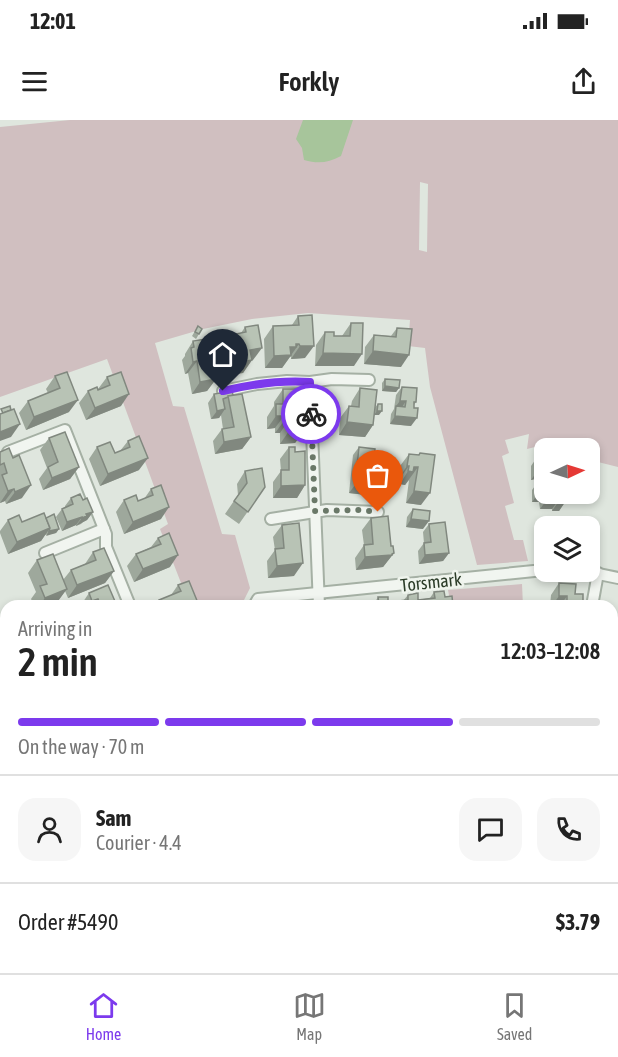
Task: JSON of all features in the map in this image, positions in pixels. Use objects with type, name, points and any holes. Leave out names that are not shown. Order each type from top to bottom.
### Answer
[{"type":"street","points":[[223,391],[287,381],[369,380]]},
{"type":"street","points":[[310,382],[319,600]]},
{"type":"street","points":[[8,452],[65,430],[106,534],[106,547],[128,600]]},
{"type":"street","points":[[271,519],[315,511],[378,512]]},
{"type":"street","points":[[45,554],[104,529]]},
{"type":"street","name":"Torsmark","points":[[257,600],[534,571]]},
{"type":"street","points":[[600,574],[618,578]]},
{"type":"street","points":[[592,600],[593,582]]},
{"type":"shaded area","points":[[70,120],[618,120],[618,467],[600,462],[600,438],[534,438],[534,447],[527,449],[529,434],[505,440],[509,453],[502,456],[514,503],[505,506],[514,540],[523,540],[528,561],[477,565],[430,387],[425,348],[408,346],[410,320],[308,313],[252,319],[203,329],[155,343],[173,406],[184,407],[222,534],[235,535],[250,588],[244,600],[188,600],[160,529],[168,524],[107,359],[0,397],[0,127]],"holes":[[[420,182],[428,184],[427,252],[419,250]]]},
{"type":"shaded area","points":[[303,120],[353,120],[341,156],[323,162],[304,160],[302,148],[296,139]]},
{"type":"shaded area","points":[[522,584],[523,600],[450,600],[448,590]]},
{"type":"building","points":[[312,315],[314,346],[296,344],[296,347],[290,347],[291,355],[274,356],[273,326],[299,325],[298,316]]},
{"type":"building","points":[[351,323],[363,323],[362,354],[323,353],[325,332],[334,332],[334,336],[350,336]]},
{"type":"building","points":[[258,325],[262,348],[250,350],[252,360],[236,363],[235,357],[232,357],[231,351],[234,351],[234,348],[231,348],[230,344],[233,343],[231,335],[246,332],[245,327]]},
{"type":"building","points":[[198,326],[202,329],[199,334],[195,332]]},
{"type":"building","points":[[397,328],[412,329],[409,355],[373,351],[374,335],[396,337]]},
{"type":"building","points":[[212,338],[216,379],[200,382],[197,361],[193,362],[191,348],[194,347],[193,341]]},
{"type":"building","points":[[67,372],[78,400],[34,417],[28,401],[60,388],[55,376]]},
{"type":"building","points":[[121,372],[129,394],[95,408],[88,391],[110,385],[107,377]]},
{"type":"building","points":[[385,379],[400,380],[399,388],[385,386]]},
{"type":"building","points":[[402,387],[417,388],[414,408],[418,408],[417,418],[395,416],[396,406],[405,407],[406,401],[400,401]]},
{"type":"building","points":[[360,388],[377,390],[373,425],[347,422],[349,406],[359,407]]},
{"type":"building","points":[[283,389],[299,389],[300,417],[304,417],[304,431],[289,431],[288,421],[284,421],[284,416],[276,416],[276,404],[283,404]]},
{"type":"building","points":[[232,391],[233,395],[223,399],[225,409],[217,411],[214,394]]},
{"type":"building","points":[[242,394],[251,437],[224,442],[222,429],[234,427],[228,396]]},
{"type":"building","points":[[378,404],[382,404],[382,411],[377,411]]},
{"type":"building","points":[[10,406],[11,410],[3,413],[1,409]]},
{"type":"building","points":[[14,409],[20,424],[0,432],[0,414]]},
{"type":"building","points":[[65,432],[79,467],[52,478],[48,467],[58,462],[49,438]]},
{"type":"building","points":[[139,436],[148,458],[108,474],[97,447],[110,442],[115,453],[130,447],[128,441]]},
{"type":"building","points":[[289,447],[295,447],[295,452],[305,451],[305,485],[281,486],[281,470],[289,470]]},
{"type":"building","points":[[359,447],[375,449],[371,486],[355,485]]},
{"type":"building","points":[[9,448],[13,458],[19,455],[31,485],[15,492],[14,489],[8,491],[2,475],[7,473],[4,463],[0,465],[0,452]]},
{"type":"building","points":[[420,453],[435,455],[430,493],[414,491],[418,467],[414,467],[413,472],[408,471],[409,454],[419,455]]},
{"type":"building","points":[[262,468],[265,487],[248,512],[234,501],[247,483],[245,471]]},
{"type":"building","points":[[161,485],[169,507],[133,522],[124,500],[136,495],[138,501],[153,495],[151,489]]},
{"type":"building","points":[[80,494],[83,500],[87,498],[93,512],[67,522],[62,509],[73,504],[71,498]]},
{"type":"building","points":[[413,509],[430,511],[429,521],[411,519]]},
{"type":"building","points":[[44,513],[50,528],[17,542],[8,520],[19,515],[22,522]]},
{"type":"building","points":[[54,514],[59,529],[49,531],[46,518]]},
{"type":"building","points":[[388,516],[391,546],[393,546],[394,553],[365,557],[364,545],[373,544],[371,518]]},
{"type":"building","points":[[445,522],[449,553],[425,555],[424,543],[431,542],[429,524]]},
{"type":"building","points":[[299,523],[303,563],[277,566],[275,549],[284,548],[282,525]]},
{"type":"building","points":[[169,533],[178,555],[143,569],[136,554],[161,544],[158,538]]},
{"type":"building","points":[[104,548],[114,571],[77,585],[71,570],[96,560],[93,552]]},
{"type":"building","points":[[53,554],[67,589],[45,598],[40,586],[47,584],[37,560]]},
{"type":"building","points":[[189,581],[197,600],[159,600],[181,591],[178,585]]},
{"type":"building","points":[[559,583],[576,584],[575,594],[583,594],[583,600],[567,600],[567,596],[559,596]]},
{"type":"building","points":[[108,585],[114,600],[92,600],[89,593]]},
{"type":"building","points":[[444,591],[445,597],[452,596],[452,600],[418,600],[435,598],[434,592]]},
{"type":"building","points":[[418,593],[418,600],[408,600],[408,595]]},
{"type":"building","points":[[378,597],[388,597],[388,600],[378,600]]},
{"type":"way so far","points":[[311,414],[315,511],[378,512]]},
{"type":"route","points":[[223,391],[257,384],[287,381],[310,382],[311,414]]}]
